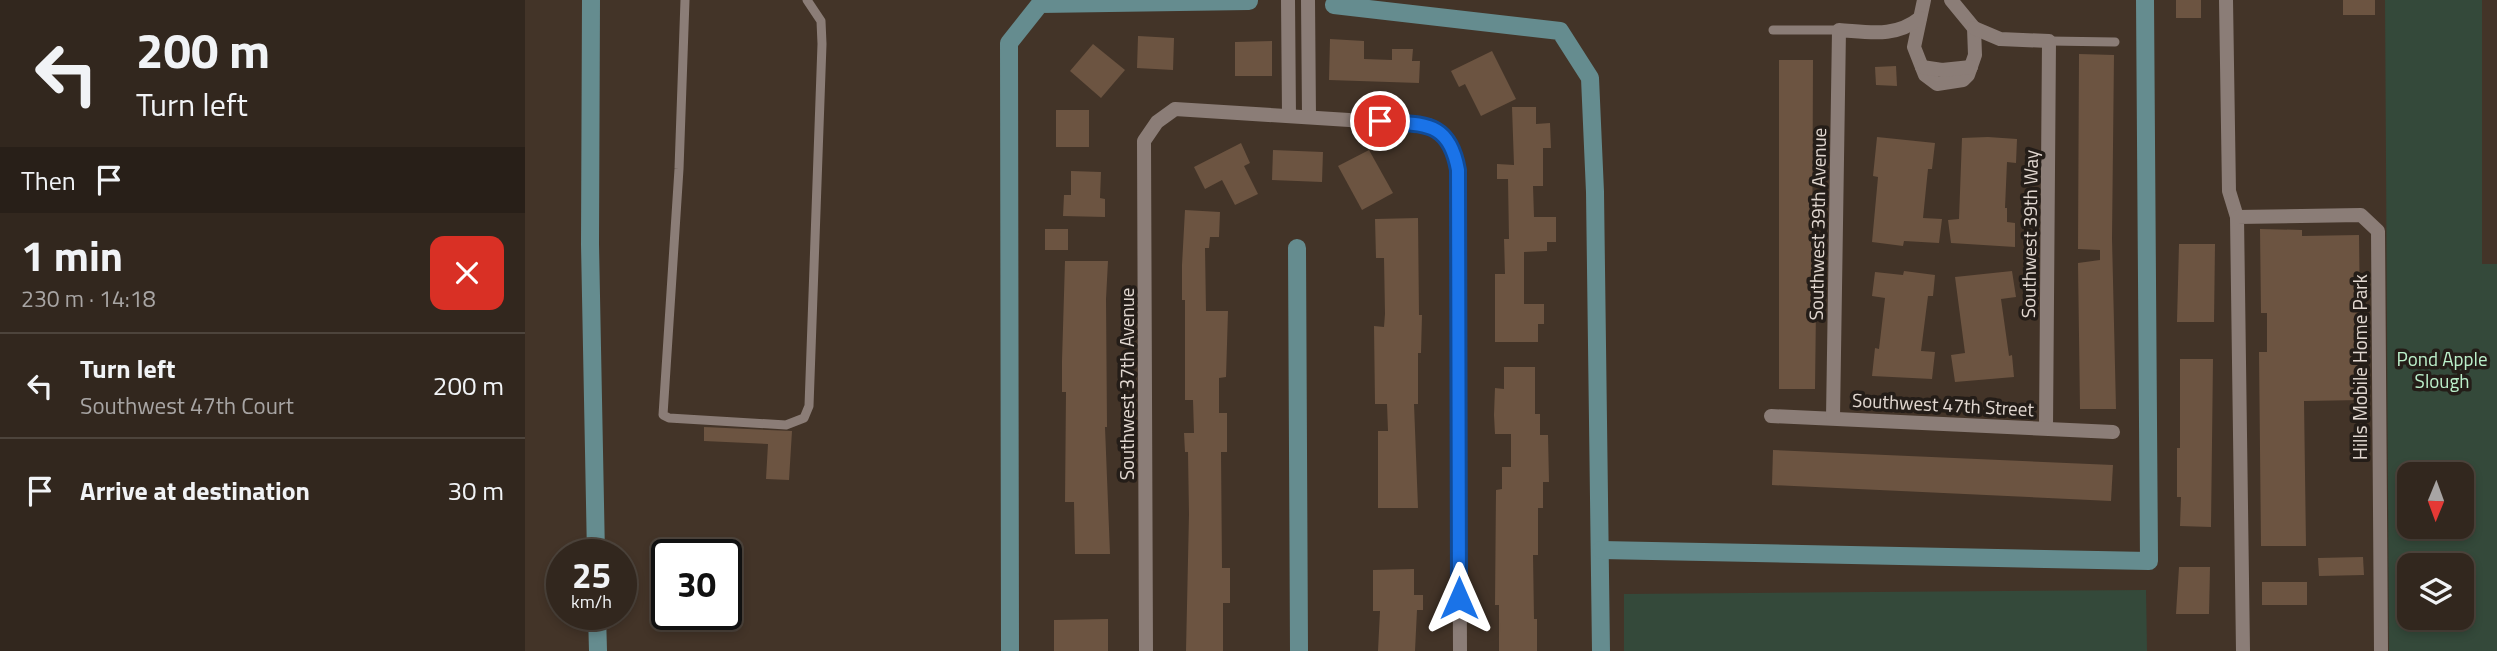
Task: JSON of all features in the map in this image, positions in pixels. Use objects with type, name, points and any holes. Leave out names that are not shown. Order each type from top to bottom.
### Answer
[{"type":"street","points":[[1288,0],[1289,115],[1428,125],[1442,132],[1449,141],[1458,170],[1460,651]]},
{"type":"street","points":[[1308,0],[1309,116]]},
{"type":"street","points":[[1924,0],[1914,47],[1929,81],[1937,84],[1963,80],[1973,61],[2000,39]]},
{"type":"street","points":[[1951,0],[1974,28],[2000,39],[2049,41]]},
{"type":"street","points":[[2226,0],[2229,191],[2237,218],[2243,651]]},
{"type":"street","points":[[1890,34],[1908,27],[1920,18]]},
{"type":"street","points":[[1973,61],[1974,28]]},
{"type":"street","points":[[1839,30],[1890,34],[1914,47]]},
{"type":"street","name":"Southwest 39th Avenue","points":[[1833,418],[1839,30]]},
{"type":"street","name":"Southwest 39th Way","points":[[2046,428],[2049,41]]},
{"type":"street","name":"Southwest 37th Avenue","points":[[1146,651],[1144,141],[1157,122],[1175,109],[1289,115]]},
{"type":"street","name":"Hills Mobile Home Park","points":[[2237,218],[2361,215],[2378,231],[2381,651]]},
{"type":"street","name":"Southwest 47th Street","points":[[1771,416],[2113,432]]},
{"type":"lane","points":[[685,0],[679,169],[663,415],[669,418],[786,425],[804,418],[809,406],[822,44],[821,21],[807,0]]},
{"type":"lane","points":[[1773,30],[1839,30]]},
{"type":"lane","points":[[2049,41],[2115,41]]},
{"type":"green space","name":"Pond Apple Slough","points":[[2385,0],[2482,0],[2482,264],[2497,264],[2497,651],[2389,651]]},
{"type":"green space","points":[[2146,590],[2147,651],[1624,651],[1624,594]]},
{"type":"building","points":[[2176,0],[2201,0],[2201,18],[2176,18]]},
{"type":"building","points":[[2343,0],[2375,0],[2375,15],[2343,15]]},
{"type":"building","points":[[1138,36],[1174,38],[1173,70],[1137,68]]},
{"type":"building","points":[[1330,39],[1364,41],[1364,59],[1392,60],[1392,49],[1413,49],[1412,61],[1420,61],[1419,83],[1329,80]]},
{"type":"building","points":[[1272,41],[1272,76],[1235,76],[1235,42]]},
{"type":"building","points":[[1093,44],[1125,70],[1101,98],[1070,71]]},
{"type":"building","points":[[1492,51],[1516,99],[1481,116],[1465,84],[1459,87],[1451,71]]},
{"type":"building","points":[[2079,54],[2114,55],[2112,238],[2116,409],[2080,409],[2078,263],[2100,260],[2100,250],[2078,249]]},
{"type":"building","points":[[1779,60],[1813,60],[1812,309],[1816,308],[1815,389],[1779,389]]},
{"type":"building","points":[[1896,66],[1897,86],[1876,85],[1875,67]]},
{"type":"building","points":[[1512,107],[1536,107],[1536,124],[1550,123],[1551,148],[1543,148],[1543,186],[1533,186],[1534,217],[1556,217],[1556,242],[1547,242],[1547,251],[1524,252],[1524,304],[1544,304],[1544,324],[1538,324],[1538,342],[1495,342],[1495,274],[1505,274],[1504,239],[1509,239],[1508,179],[1497,179],[1497,164],[1514,165]]},
{"type":"building","points":[[1056,110],[1089,110],[1089,147],[1056,147]]},
{"type":"building","points":[[1877,137],[1935,143],[1932,169],[1928,169],[1923,218],[1942,219],[1939,243],[1904,241],[1903,246],[1872,242],[1878,177],[1873,176]]},
{"type":"building","points":[[1962,138],[2017,139],[2016,163],[2007,162],[2005,208],[2007,222],[2015,223],[2015,247],[1951,243],[1948,220],[1959,219]]},
{"type":"building","points":[[1241,143],[1250,163],[1244,166],[1258,194],[1235,205],[1222,180],[1205,189],[1194,167]]},
{"type":"building","points":[[1273,150],[1323,152],[1322,182],[1272,180]]},
{"type":"building","points":[[1369,150],[1393,193],[1362,210],[1338,166]]},
{"type":"building","points":[[1071,171],[1101,172],[1100,198],[1105,199],[1105,217],[1063,216],[1064,195],[1071,195]]},
{"type":"building","points":[[1185,210],[1220,212],[1219,237],[1210,237],[1209,248],[1205,248],[1206,311],[1228,311],[1226,377],[1219,378],[1219,413],[1227,413],[1227,452],[1221,452],[1222,568],[1230,568],[1230,603],[1223,603],[1223,651],[1186,651],[1189,514],[1188,452],[1185,452],[1184,433],[1194,433],[1193,400],[1185,400],[1185,300],[1182,300],[1182,265]]},
{"type":"building","points":[[1418,218],[1419,315],[1422,315],[1421,353],[1418,353],[1418,404],[1414,404],[1418,508],[1378,508],[1378,431],[1388,431],[1387,404],[1375,404],[1374,326],[1384,327],[1385,314],[1384,258],[1376,258],[1375,219]]},
{"type":"building","points":[[1045,229],[1068,229],[1068,250],[1045,250]]},
{"type":"building","points":[[2260,229],[2302,230],[2302,236],[2359,235],[2361,400],[2304,401],[2306,546],[2261,546],[2259,352],[2267,352],[2267,313],[2261,313]]},
{"type":"building","points":[[2179,244],[2215,244],[2214,322],[2177,322]]},
{"type":"building","points":[[1065,261],[1108,261],[1105,427],[1110,554],[1075,554],[1074,502],[1065,502],[1066,392],[1062,392],[1062,361]]},
{"type":"building","points":[[1904,271],[1935,275],[1933,296],[1928,296],[1921,351],[1935,352],[1932,379],[1872,376],[1875,348],[1879,349],[1885,298],[1872,296],[1875,272],[1903,275]]},
{"type":"building","points":[[2012,271],[2016,297],[2001,299],[2014,377],[1955,382],[1951,355],[1965,353],[1955,277]]},
{"type":"building","points":[[2180,359],[2213,359],[2211,527],[2180,526],[2181,497],[2177,497],[2177,448],[2180,448]]},
{"type":"building","points":[[1504,367],[1535,367],[1535,414],[1540,414],[1540,435],[1548,435],[1549,482],[1543,482],[1543,508],[1538,508],[1538,555],[1533,555],[1537,651],[1499,651],[1499,605],[1495,605],[1496,490],[1502,489],[1502,467],[1511,467],[1511,434],[1495,434],[1494,415],[1495,388],[1504,389]]},
{"type":"building","points":[[704,427],[792,431],[789,480],[766,479],[768,444],[704,441]]},
{"type":"building","points":[[1773,450],[2113,465],[2111,501],[1772,485]]},
{"type":"building","points":[[2363,557],[2364,575],[2319,576],[2318,558]]},
{"type":"building","points":[[2179,567],[2210,567],[2209,614],[2176,614]]},
{"type":"building","points":[[1414,569],[1414,595],[1423,595],[1423,610],[1417,610],[1415,651],[1378,651],[1380,611],[1373,611],[1373,570]]},
{"type":"building","points":[[2262,582],[2307,582],[2307,605],[2262,605]]},
{"type":"building","points":[[1108,619],[1108,651],[1054,651],[1054,620]]},
{"type":"waterway","points":[[591,0],[590,244],[596,539]]},
{"type":"waterway","points":[[1601,550],[2149,561],[2145,0]]},
{"type":"waterway","points":[[1010,651],[1009,43],[1040,4],[1249,1]]},
{"type":"waterway","points":[[1334,5],[1560,31],[1590,78],[1595,192],[1601,651]]},
{"type":"waterway","points":[[1297,248],[1299,651]]},
{"type":"waterway","points":[[597,630],[598,651]]},
{"type":"route","points":[[1380,121],[1428,125],[1442,132],[1454,148],[1458,170],[1459,598]]}]
